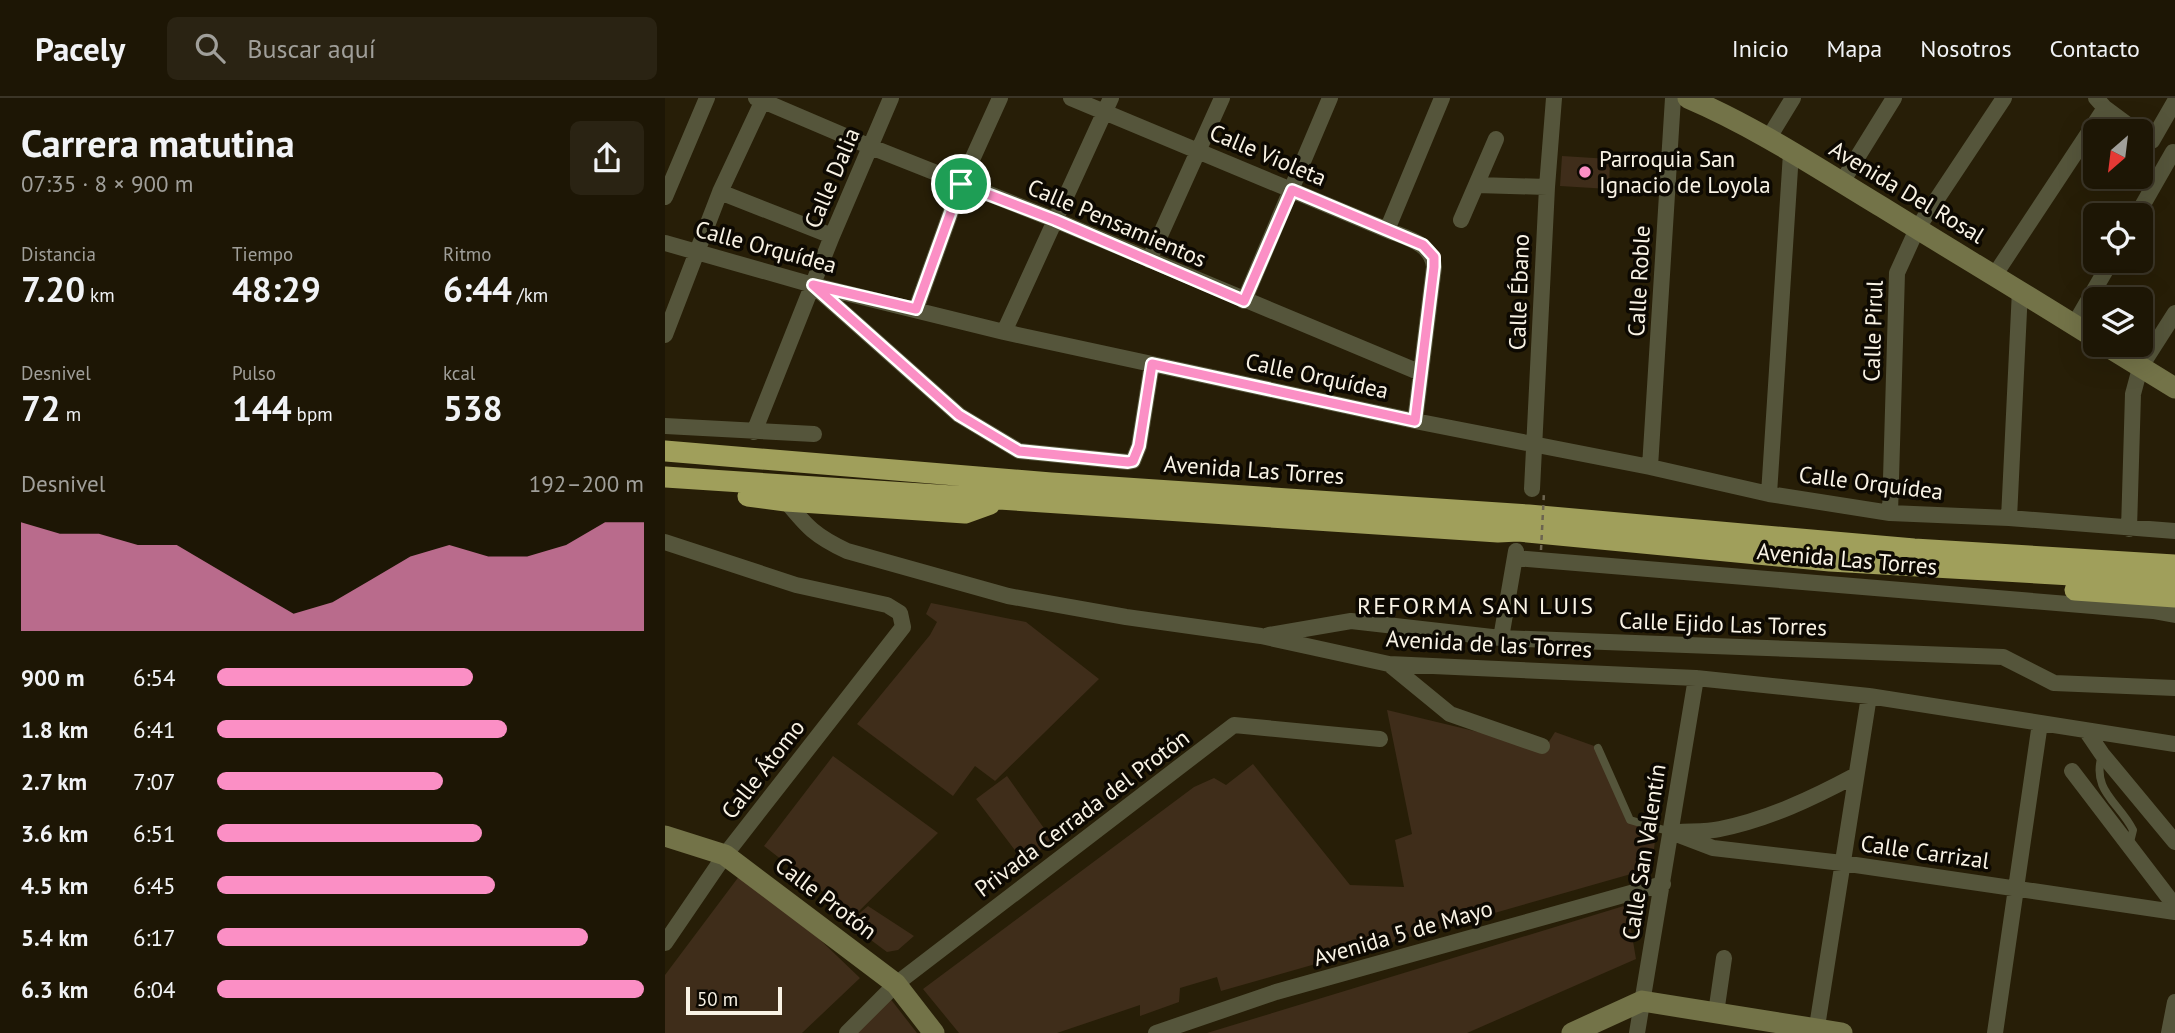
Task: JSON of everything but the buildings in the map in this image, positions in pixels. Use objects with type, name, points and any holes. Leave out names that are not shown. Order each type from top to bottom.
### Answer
[{"type":"highway","name":"Avenida Las Torres","points":[[665,451],[1051,483],[1528,515],[1834,552]]},
{"type":"highway","name":"Avenida Las Torres","points":[[665,477],[999,501],[1834,552]]},
{"type":"highway","points":[[711,480],[748,496],[786,501],[965,513],[999,501]]},
{"type":"highway","points":[[1834,552],[1876,538],[2175,558]]},
{"type":"highway","points":[[1834,552],[2175,581]]},
{"type":"highway","points":[[1834,552],[1883,575],[2175,597]]},
{"type":"highway","points":[[1912,557],[2175,565]]},
{"type":"street","points":[[665,197],[707,98]]},
{"type":"street","name":"Calle Dalia","points":[[754,432],[832,236],[891,98]]},
{"type":"street","points":[[916,309],[961,184],[1000,98]]},
{"type":"street","name":"Calle Violeta","points":[[1071,98],[1108,105],[1199,150],[1423,245],[1434,257],[1434,267],[1421,373]]},
{"type":"street","points":[[1149,260],[1222,98]]},
{"type":"street","points":[[1244,301],[1331,98]]},
{"type":"street","points":[[1387,230],[1442,98]]},
{"type":"street","name":"Calle Ébano","points":[[1538,490],[1535,443],[1546,187],[1554,98]]},
{"type":"street","name":"Calle Roble","points":[[1650,467],[1673,98]]},
{"type":"street","name":"Avenida Del Rosal","points":[[1688,98],[1708,106],[1842,182],[2083,331]]},
{"type":"street","points":[[1768,139],[1793,98]]},
{"type":"street","points":[[1842,182],[1895,98]]},
{"type":"street","name":"Calle Pirul","points":[[1890,513],[1897,273],[1917,229],[2004,98]]},
{"type":"street","points":[[665,335],[720,192],[761,99]]},
{"type":"street","name":"Calle Pensamientos","points":[[761,99],[871,147],[1055,220],[1421,373]]},
{"type":"street","points":[[2153,124],[2175,101]]},
{"type":"street","points":[[1994,276],[2100,103],[2122,119]]},
{"type":"street","points":[[1004,332],[1108,105]]},
{"type":"street","points":[[1461,220],[1496,139]]},
{"type":"street","points":[[2144,203],[2174,153],[2153,141]]},
{"type":"street","points":[[1769,494],[1791,153]]},
{"type":"street","points":[[1477,185],[1546,187]]},
{"type":"street","points":[[720,192],[832,236]]},
{"type":"street","name":"Calle Orquídea","points":[[665,243],[813,285],[1004,332],[1769,494],[1890,513],[2009,518],[2175,531]]},
{"type":"street","points":[[2074,325],[2104,273]]},
{"type":"street","points":[[813,285],[959,415],[1019,451],[1133,461],[1139,446],[1152,364]]},
{"type":"street","points":[[2009,518],[2020,290]]},
{"type":"street","points":[[2129,529],[2133,394],[2140,368],[2175,313]]},
{"type":"street","points":[[2123,357],[2175,388]]},
{"type":"street","points":[[1415,421],[1421,373]]},
{"type":"street","points":[[665,426],[814,434]]},
{"type":"street","name":"Avenida de las Torres","points":[[786,501],[807,527],[846,551],[1008,596],[1126,617],[1261,636],[1389,664],[1696,678],[1869,696],[2175,744]]},
{"type":"street","name":"Calle Átomo","points":[[665,542],[796,585],[887,605],[900,613],[903,627],[725,855],[665,943]]},
{"type":"street","name":"Avenida Las Torres","points":[[1501,638],[1516,553],[2175,615]]},
{"type":"street","name":"Calle Ejido Las Torres","points":[[1261,636],[1351,621],[1501,638],[2003,657],[2054,682],[2175,688]]},
{"type":"street","points":[[1389,664],[1450,714],[1542,746]]},
{"type":"street","name":"Calle San Valentín","points":[[1637,1033],[1696,678]]},
{"type":"street","points":[[1816,1031],[1869,696]]},
{"type":"street","points":[[1995,1033],[2041,723]]},
{"type":"street","name":"Privada Cerrada del Protón","points":[[847,1033],[896,984],[1234,725],[1380,739]]},
{"type":"street","points":[[2087,732],[2175,842]]},
{"type":"street","points":[[2072,771],[2175,906]]},
{"type":"street","points":[[1671,832],[1719,830],[1766,817],[1811,799],[1856,775]]},
{"type":"street","name":"Calle Carrizal","points":[[1671,832],[1713,848],[1842,863],[2175,912]]},
{"type":"street","name":"Calle Protón","points":[[665,836],[725,855],[896,984],[934,1033]]},
{"type":"street","name":"Avenida 5 de Mayo","points":[[1156,1033],[1276,992],[1663,884]]},
{"type":"street","points":[[1716,1013],[1724,958]]},
{"type":"street","points":[[1572,1033],[1642,1001],[1816,1031],[1842,1033]]},
{"type":"street","points":[[2169,1033],[2175,1002]]},
{"type":"lane","points":[[1598,748],[1630,820],[1671,832]]},
{"type":"lane","points":[[2102,754],[2098,776],[2133,830],[2129,846]]},
{"type":"path","points":[[1538,490],[1541,550]]},
{"type":"place","name":"Parroquia San Ignacio de Loyola","points":[[1585,172]]},
{"type":"district","name":"REFORMA SAN LUIS","points":[[1476,606]]},
{"type":"route","points":[[961,184],[1055,220],[1244,301],[1292,190],[1423,245],[1434,257],[1434,267],[1415,421],[1152,364],[1139,446],[1133,461],[1019,451],[959,415],[813,285],[916,309],[961,184]]}]
